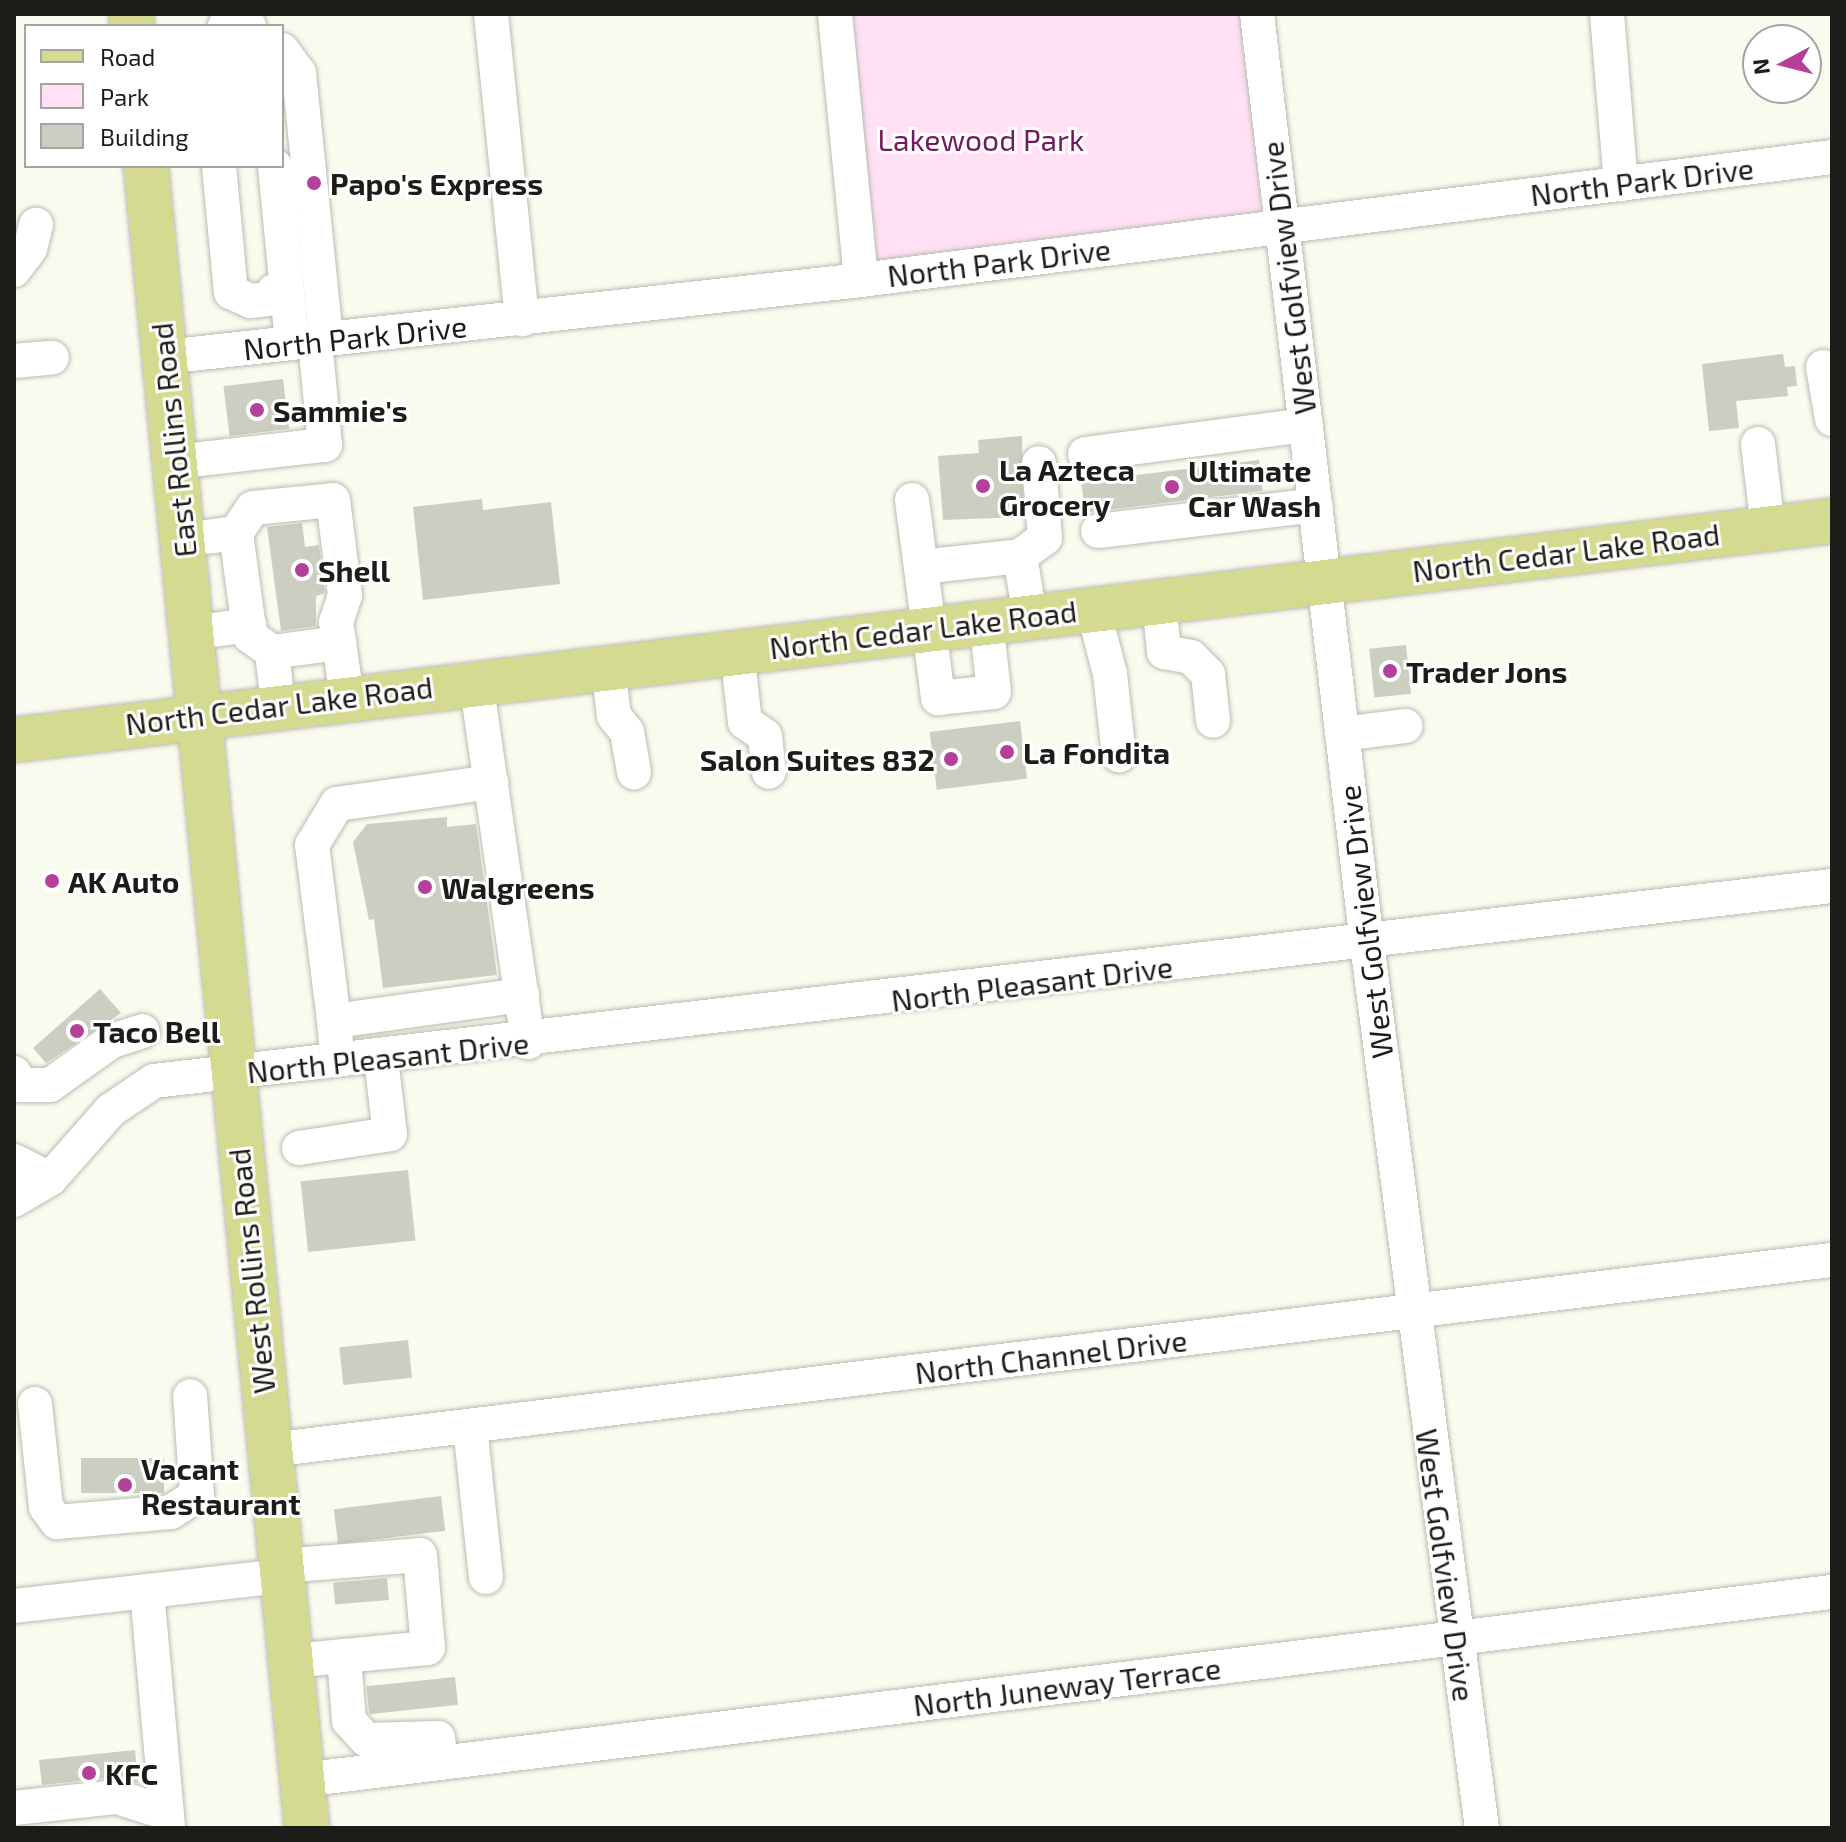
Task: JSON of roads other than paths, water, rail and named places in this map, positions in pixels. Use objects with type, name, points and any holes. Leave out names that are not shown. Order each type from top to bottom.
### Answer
[{"type":"main road","name":"East Rollins Road","points":[[146,168],[199,714]]},
{"type":"main road","name":"North Cedar Lake Road","points":[[14,740],[199,714],[1832,521]]},
{"type":"main road","name":"West Rollins Road","points":[[199,714],[231,1075],[307,1828]]},
{"type":"street","points":[[491,14],[522,319]]},
{"type":"street","points":[[835,14],[861,280]]},
{"type":"street","name":"West Golfview Drive","points":[[1257,14],[1367,943],[1455,1639],[1482,1828]]},
{"type":"street","points":[[1607,14],[1621,184]]},
{"type":"street","points":[[175,462],[325,445],[311,341],[299,73],[284,53]]},
{"type":"street","name":"North Park Drive","points":[[165,357],[861,280],[1832,157]]},
{"type":"street","points":[[219,168],[231,292],[250,301],[268,299],[282,284]]},
{"type":"street","points":[[231,168],[242,278],[282,284]]},
{"type":"street","points":[[275,168],[282,284],[311,341]]},
{"type":"street","points":[[14,270],[30,249],[36,225]]},
{"type":"street","points":[[14,361],[52,358]]},
{"type":"street","points":[[1823,367],[1832,419]]},
{"type":"street","points":[[1085,454],[1306,425]]},
{"type":"street","points":[[1758,444],[1768,528]]},
{"type":"street","points":[[921,567],[1020,556],[1045,538],[1039,463]]},
{"type":"street","points":[[339,643],[272,652],[250,636],[236,533],[253,508],[333,500],[345,595],[336,622],[347,697]]},
{"type":"street","points":[[912,500],[938,698],[994,692],[986,621]]},
{"type":"street","points":[[1098,531],[1315,505]]},
{"type":"street","points":[[183,540],[236,533]]},
{"type":"street","points":[[1020,556],[1030,616]]},
{"type":"street","points":[[1159,601],[1164,652],[1191,657],[1208,674],[1213,721]]},
{"type":"street","points":[[1093,609],[1110,674],[1119,756]]},
{"type":"street","points":[[192,633],[249,625]]},
{"type":"street","points":[[737,651],[745,722],[765,736],[769,772]]},
{"type":"street","points":[[272,652],[278,705]]},
{"type":"street","points":[[608,666],[614,716],[627,732],[634,772]]},
{"type":"street","points":[[476,681],[528,1042]]},
{"type":"street","points":[[1342,734],[1405,726]]},
{"type":"street","points":[[338,1063],[312,845],[337,804],[491,782]]},
{"type":"street","name":"North Pleasant Drive","points":[[14,1200],[50,1179],[111,1110],[154,1081],[528,1042],[1832,886]]},
{"type":"street","points":[[334,1021],[522,995]]},
{"type":"street","points":[[14,1073],[21,1085],[50,1085],[112,1041],[142,1031]]},
{"type":"street","points":[[299,1148],[390,1134],[381,1058]]},
{"type":"street","points":[[14,1161],[50,1179]]},
{"type":"street","name":"North Channel Drive","points":[[270,1450],[1832,1260]]},
{"type":"street","points":[[35,1404],[46,1507],[57,1522],[171,1512],[197,1495],[190,1396]]},
{"type":"street","points":[[470,1426],[486,1577]]},
{"type":"street","points":[[14,1606],[420,1555],[428,1648],[290,1661]]},
{"type":"street","points":[[14,1808],[117,1797],[167,1820],[147,1591]]},
{"type":"street","name":"North Juneway Terrace","points":[[302,1780],[1832,1592]]},
{"type":"street","points":[[344,1656],[349,1721],[367,1740],[438,1738],[441,1763]]},
{"type":"place","name":"Papo's Express","points":[[314,183]]},
{"type":"place","name":"Sammie's","points":[[257,410]]},
{"type":"place","name":"La Azteca Grocery","points":[[983,486]]},
{"type":"place","name":"Ultimate Car Wash","points":[[1172,487]]},
{"type":"place","name":"Shell","points":[[302,570]]},
{"type":"place","name":"Trader Jons","points":[[1390,671]]},
{"type":"place","name":"La Fondita","points":[[1007,752]]},
{"type":"place","name":"Salon Suites 832","points":[[951,759]]},
{"type":"place","name":"AK Auto","points":[[52,881]]},
{"type":"place","name":"Walgreens","points":[[425,887]]},
{"type":"place","name":"Taco Bell","points":[[77,1031]]},
{"type":"place","name":"Vacant Restaurant","points":[[125,1485]]},
{"type":"place","name":"KFC","points":[[89,1773]]},
{"type":"park label","name":"Lakewood Park","points":[[981,139]]}]
